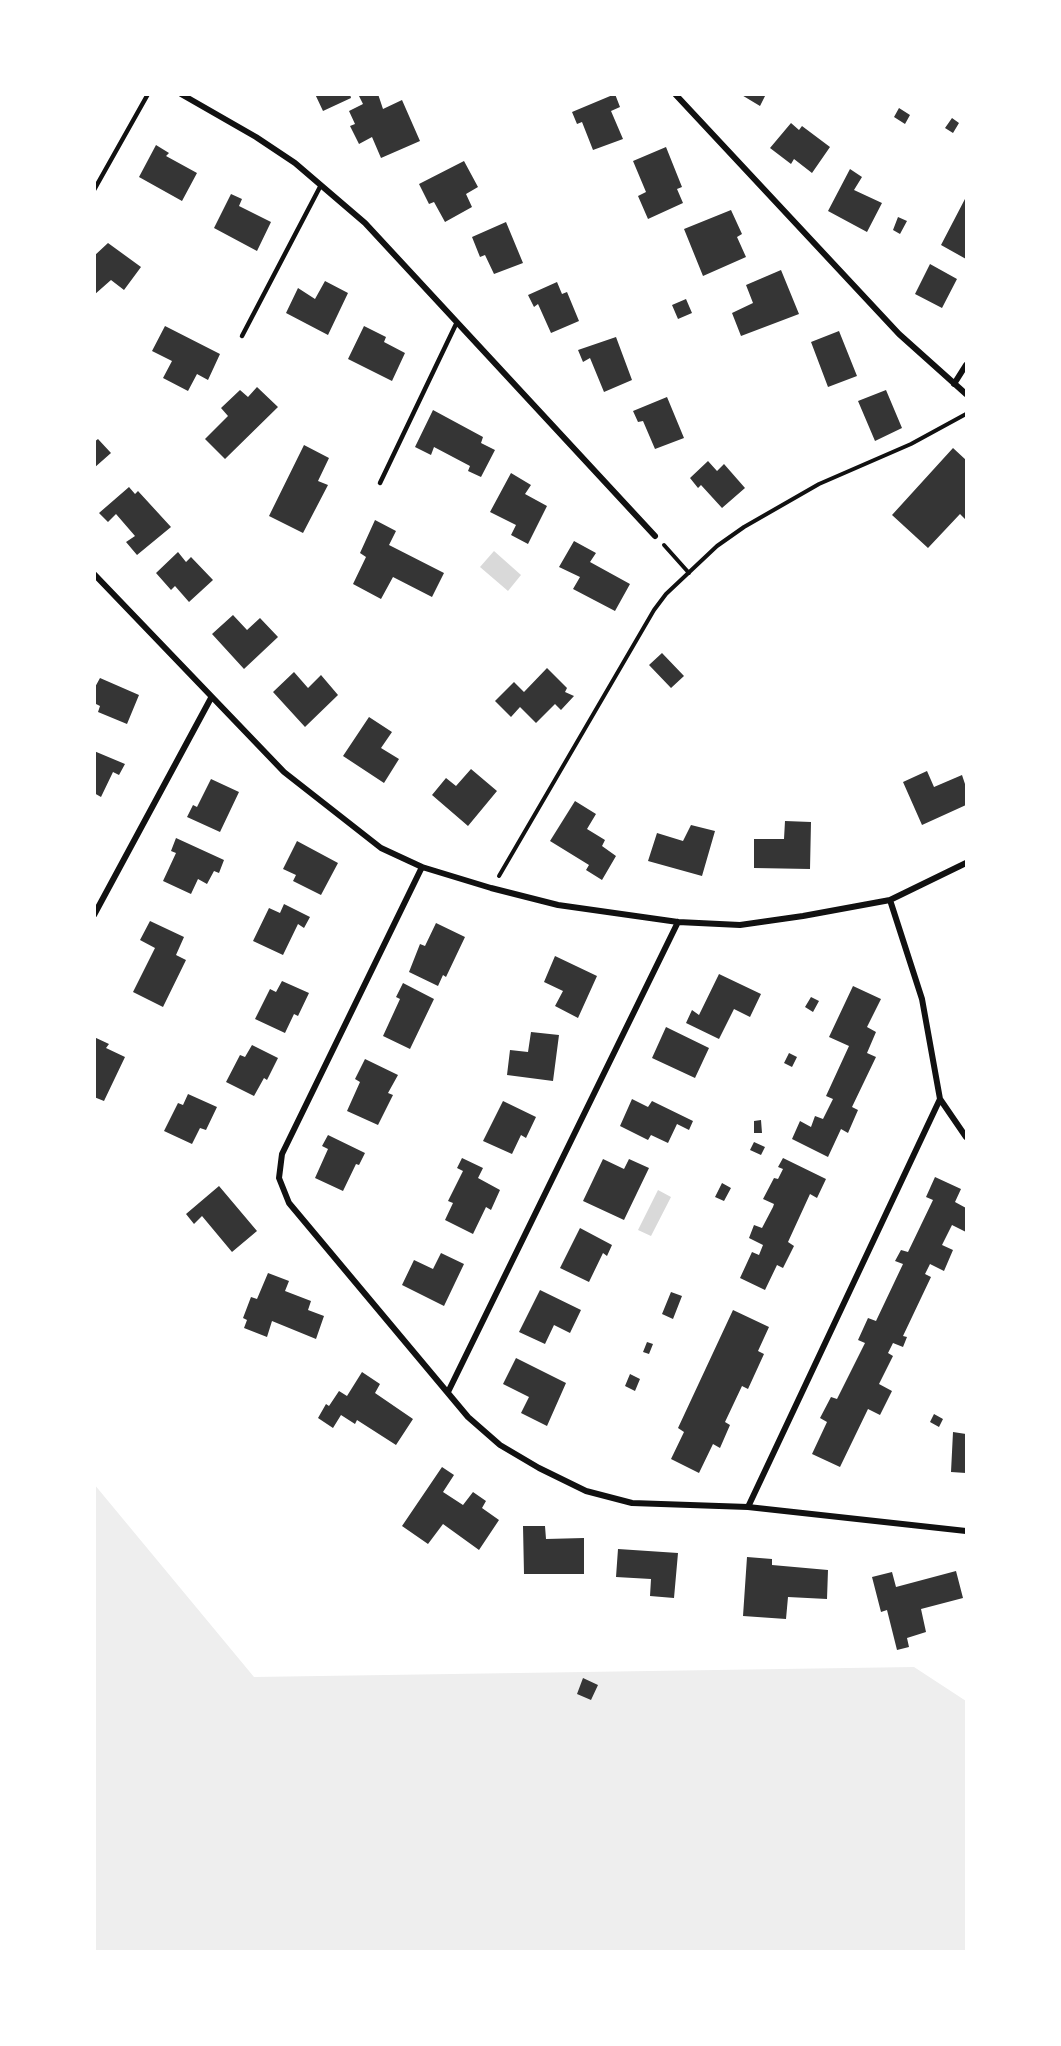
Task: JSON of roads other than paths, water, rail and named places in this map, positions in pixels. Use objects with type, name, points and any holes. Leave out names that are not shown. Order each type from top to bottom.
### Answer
[{"type":"street","points":[[181,94],[256,137],[295,163],[365,224],[655,536]]},
{"type":"street","points":[[675,94],[899,334],[966,394]]},
{"type":"street","points":[[954,384],[966,365]]},
{"type":"street","points":[[94,574],[211,698],[284,771],[381,848],[422,867],[558,905],[678,922],[740,925],[890,900],[966,862]]},
{"type":"street","points":[[94,915],[211,698]]},
{"type":"street","points":[[422,867],[282,1154],[279,1178],[289,1203],[468,1417],[500,1445],[539,1468],[586,1491],[632,1503],[748,1507],[966,1531]]},
{"type":"street","points":[[890,900],[922,999],[940,1098],[966,1137]]},
{"type":"street","points":[[448,1392],[678,922]]},
{"type":"street","points":[[748,1507],[940,1098]]},
{"type":"lane","points":[[94,190],[148,94]]},
{"type":"lane","points":[[242,336],[321,185]]},
{"type":"lane","points":[[380,483],[457,322]]}]
